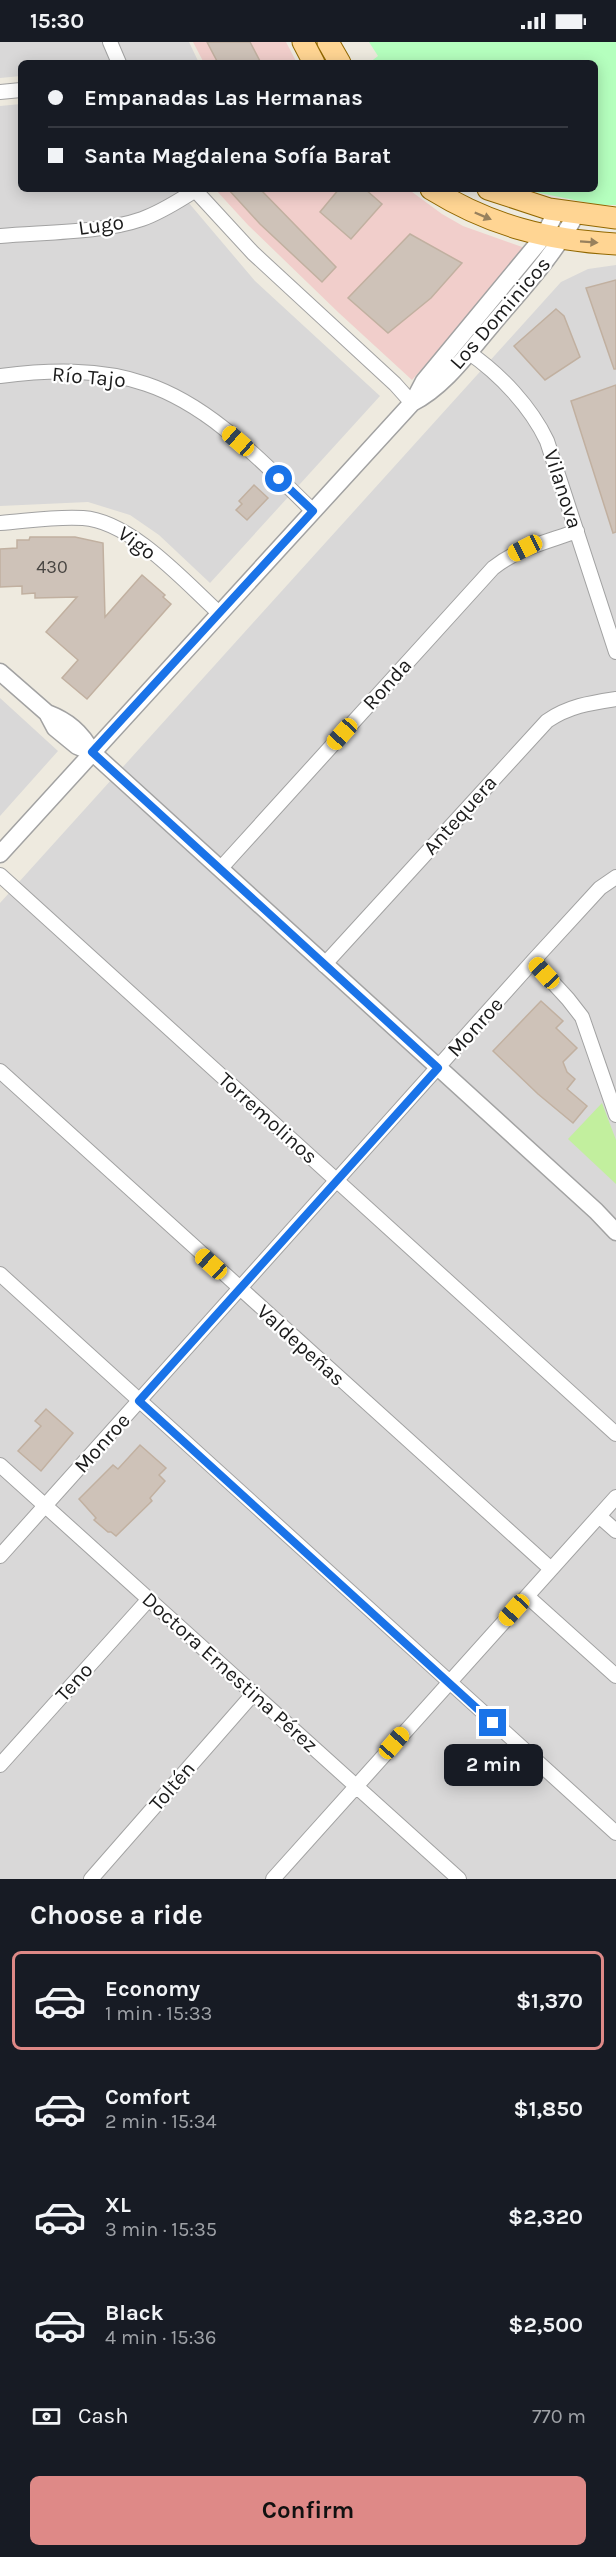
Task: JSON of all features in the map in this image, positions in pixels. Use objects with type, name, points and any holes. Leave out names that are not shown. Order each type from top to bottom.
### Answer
[{"type":"main road","points":[[303,42],[312,60]]},
{"type":"main road","points":[[328,42],[338,60]]},
{"type":"main road","points":[[437,192],[482,216],[553,238],[616,244]]},
{"type":"main road","points":[[496,192],[567,212],[616,218]]},
{"type":"street","points":[[110,42],[118,60]]},
{"type":"street","points":[[0,92],[18,90]]},
{"type":"street","name":"Lugo","points":[[0,236],[114,226],[142,219],[171,207],[192,192]]},
{"type":"street","points":[[197,192],[253,253],[412,402]]},
{"type":"street","name":"Los Dominicos","points":[[412,402],[434,388],[468,352],[553,238],[567,212]]},
{"type":"street","name":"Los Dominicos","points":[[0,854],[412,402],[424,381],[553,238]]},
{"type":"street","name":"Vilanova","points":[[468,352],[510,390],[539,424],[548,441],[616,652]]},
{"type":"street","name":"Río Tajo","points":[[0,376],[85,372],[119,376],[156,387],[225,430],[313,511]]},
{"type":"street","name":"Vigo","points":[[0,523],[82,518],[104,522],[139,541],[219,614]]},
{"type":"street","name":"Ronda","points":[[220,869],[493,568],[507,557],[525,548],[577,531]]},
{"type":"street","points":[[0,672],[47,713],[55,728],[77,746],[92,752],[596,1211],[616,1232]]},
{"type":"street","name":"Antequera","points":[[324,965],[547,721],[561,711],[581,704],[616,699]]},
{"type":"street","name":"Torremolinos","points":[[0,875],[616,1434]]},
{"type":"street","name":"Monroe","points":[[0,1556],[533,961],[600,888],[616,877]]},
{"type":"street","points":[[533,961],[582,1017],[616,1115]]},
{"type":"street","name":"Valdepeñas","points":[[0,1071],[551,1569]]},
{"type":"street","points":[[0,1274],[448,1683],[616,1833]]},
{"type":"street","name":"Doctora Ernestina Pérez","points":[[0,1465],[459,1879]]},
{"type":"street","points":[[273,1879],[616,1497]]},
{"type":"street","points":[[599,1516],[616,1531]]},
{"type":"street","points":[[526,1596],[616,1676]]},
{"type":"street","name":"Teno","points":[[0,1765],[149,1599]]},
{"type":"street","name":"Toltén","points":[[91,1879],[254,1694]]},
{"type":"shaded area","points":[[0,42],[189,42],[198,60],[18,60],[18,76],[0,78]]},
{"type":"shaded area","points":[[193,42],[286,42],[295,60],[202,60]]},
{"type":"shaded area","points":[[18,104],[18,192],[180,192],[255,281],[380,396],[210,583],[159,535],[130,515],[88,502],[0,506],[0,106]]},
{"type":"shaded area","points":[[218,192],[412,192],[463,226],[525,248],[516,262],[412,380],[248,225]]},
{"type":"shaded area","points":[[616,265],[616,1879],[0,1879],[0,903],[561,282],[588,269]]},
{"type":"shaded area","points":[[0,698],[58,751],[0,816]]},
{"type":"green space","points":[[369,42],[616,42],[616,205],[599,205],[535,192],[598,192],[598,60],[373,60],[378,56]]},
{"type":"green space","points":[[602,1103],[616,1140],[616,1184],[568,1139]]},
{"type":"building","points":[[207,42],[250,42],[259,60],[216,60]]},
{"type":"building","points":[[231,192],[263,192],[336,267],[322,282],[260,224]]},
{"type":"building","points":[[337,192],[368,192],[382,204],[351,239],[320,212]]},
{"type":"building","points":[[410,234],[462,263],[431,298],[388,333],[348,298]]},
{"type":"building","points":[[616,280],[616,369],[614,369],[586,288]]},
{"type":"building","points":[[556,309],[564,316],[580,357],[545,380],[514,346]]},
{"type":"building","points":[[616,385],[616,532],[613,533],[571,401]]},
{"type":"building","points":[[254,485],[268,498],[247,520],[236,510],[242,504],[239,501]]},
{"type":"building","points":[[30,537],[75,537],[103,543],[105,617],[142,575],[165,595],[163,597],[171,604],[87,699],[62,678],[78,660],[46,632],[77,597],[35,598],[35,593],[22,594],[22,586],[0,587],[0,549],[17,548],[17,540],[29,540]]},
{"type":"building","points":[[541,1001],[563,1021],[556,1028],[577,1048],[563,1062],[567,1072],[575,1079],[567,1089],[587,1106],[573,1123],[538,1094],[493,1051]]},
{"type":"building","points":[[46,1409],[73,1433],[41,1471],[18,1451],[41,1426],[35,1421]]},
{"type":"building","points":[[140,1445],[166,1468],[159,1475],[165,1481],[150,1498],[152,1501],[116,1536],[94,1520],[96,1518],[79,1499],[113,1465],[118,1469]]},
{"type":"route","points":[[279,479],[313,511],[92,752],[438,1068],[139,1401],[493,1723]]}]
